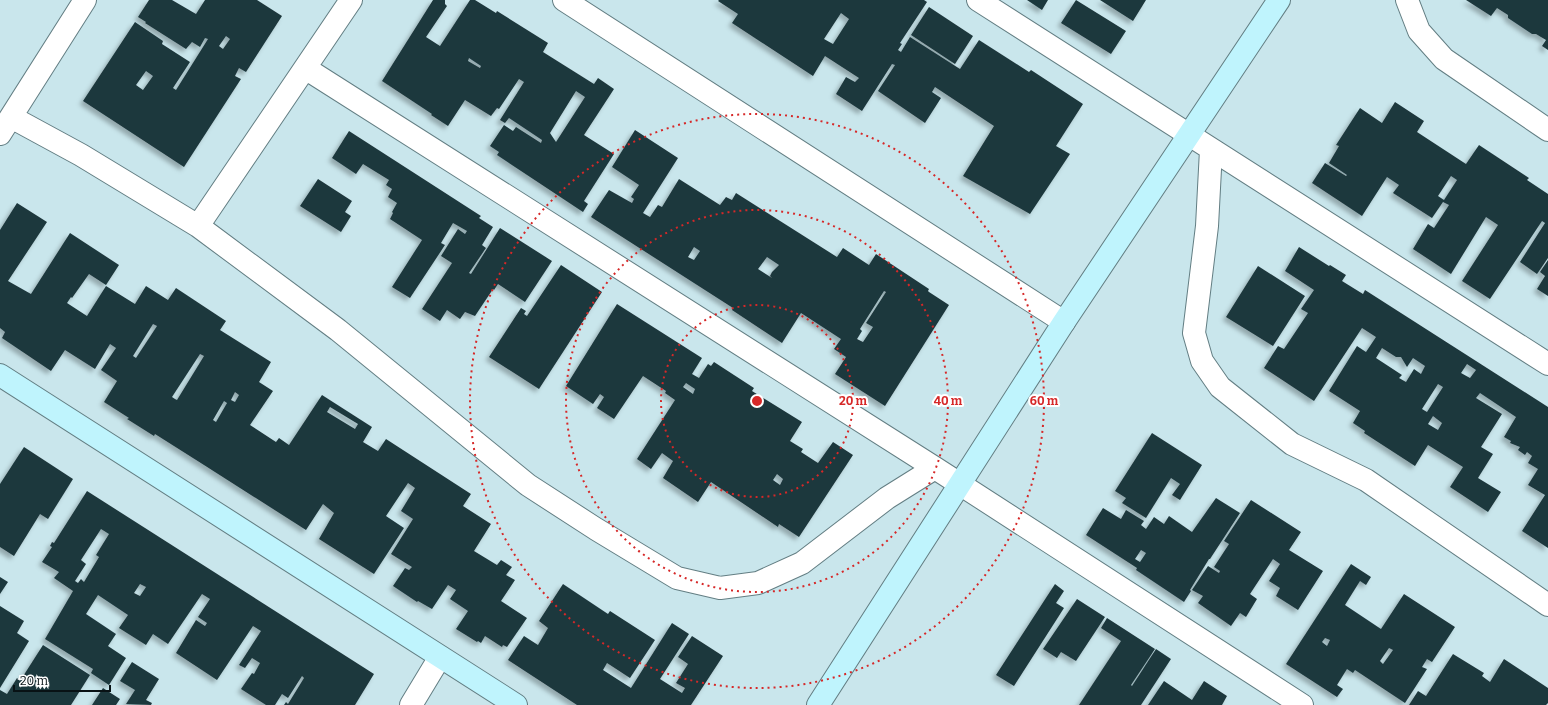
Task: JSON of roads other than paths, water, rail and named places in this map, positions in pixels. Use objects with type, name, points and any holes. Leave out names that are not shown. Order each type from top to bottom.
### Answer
[{"type":"street","points":[[85,0],[5,126],[80,156],[198,226],[338,330],[528,485],[596,529],[677,578],[720,588],[758,583],[802,562],[887,498],[935,468]]},
{"type":"street","points":[[198,226],[351,0]]},
{"type":"street","points":[[564,0],[1064,322]]},
{"type":"street","points":[[978,0],[1548,364]]},
{"type":"street","points":[[818,705],[1064,322],[1280,0]]},
{"type":"street","points":[[1407,0],[1419,31],[1444,59],[1548,130]]},
{"type":"street","points":[[305,68],[935,468],[1302,705]]},
{"type":"street","points":[[1211,150],[1207,226],[1194,333],[1202,361],[1220,387],[1292,444],[1366,480],[1548,605]]},
{"type":"street","points":[[0,375],[516,705]]},
{"type":"street","points":[[411,705],[440,657]]}]
